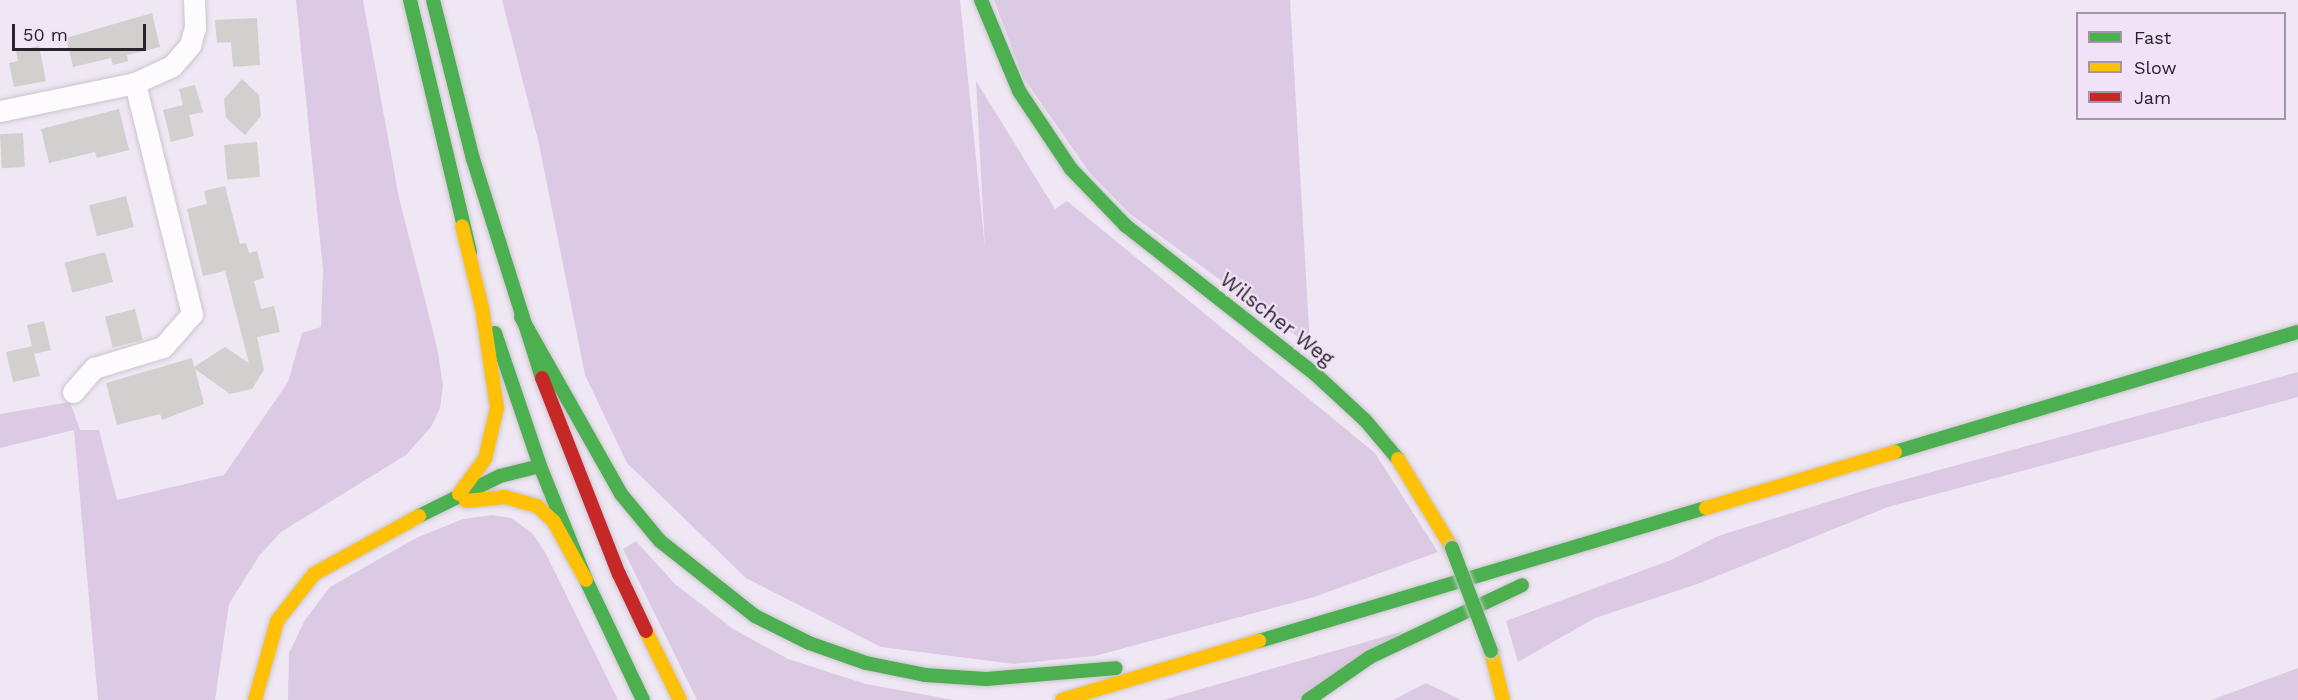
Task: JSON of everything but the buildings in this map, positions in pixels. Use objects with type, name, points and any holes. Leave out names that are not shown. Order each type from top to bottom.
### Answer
[{"type":"main road","points":[[410,0],[482,308],[497,408],[485,459],[449,504]]},
{"type":"main road","points":[[433,0],[473,159],[521,317],[585,493],[680,700]]},
{"type":"main road","name":"Wilscher Weg","points":[[981,0],[1019,91],[1071,169],[1125,225],[1314,373],[1365,420],[1409,473],[1452,548],[1491,651],[1503,700]]},
{"type":"main road","points":[[462,226],[540,466],[586,580],[643,700]]},
{"type":"main road","points":[[521,317],[588,443],[621,494],[660,541],[705,581],[755,616],[809,643],[886,667],[986,679],[1073,673],[1237,651]]},
{"type":"main road","points":[[1062,700],[1237,651],[2298,332]]},
{"type":"main road","points":[[255,700],[270,637],[300,589],[331,561],[513,470],[540,466],[560,471],[585,493]]},
{"type":"main road","points":[[449,504],[505,497],[537,507],[554,522],[586,580]]},
{"type":"main road","points":[[1308,700],[1370,657],[1527,583],[1421,615]]},
{"type":"main road","points":[[276,691],[278,638],[300,589]]},
{"type":"street","points":[[0,111],[135,84],[172,66],[190,45],[195,28],[194,0]]},
{"type":"street","points":[[73,392],[94,368],[163,347],[192,314],[135,84]]},
{"type":"shaded area","points":[[296,0],[363,0],[399,198],[437,347],[443,386],[440,408],[431,427],[406,455],[281,532],[259,556],[229,604],[215,700],[98,700],[74,430],[0,448],[0,414],[70,402],[80,430],[99,430],[117,500],[224,475],[288,382],[302,333],[321,327],[323,270]]},
{"type":"shaded area","points":[[502,0],[960,0],[985,248],[976,81],[1055,209],[1067,201],[1375,453],[1438,552],[1314,597],[1095,656],[1014,664],[881,647],[746,578],[627,463],[585,375],[539,144]]},
{"type":"shaded area","points":[[994,0],[1290,0],[1310,346],[1129,213],[1090,173],[1023,77]]},
{"type":"shaded area","points":[[2298,372],[2298,397],[1888,507],[1700,583],[1595,618],[1518,662],[1506,621],[1671,560],[1718,536],[1866,490]]},
{"type":"shaded area","points":[[492,515],[511,518],[532,533],[545,552],[618,700],[288,700],[289,653],[305,620],[330,587],[416,538],[463,519]]},
{"type":"shaded area","points":[[636,541],[675,584],[733,629],[788,659],[866,684],[953,700],[697,700],[623,549]]},
{"type":"shaded area","points":[[1404,631],[1297,700],[1163,700]]},
{"type":"shaded area","points":[[2298,668],[2298,700],[2211,700]]},
{"type":"shaded area","points":[[1426,683],[1461,700],[1393,700]]},
{"type":"traffic: fast","points":[[410,0],[470,252]]},
{"type":"traffic: fast","points":[[433,0],[473,159],[542,378]]},
{"type":"traffic: fast","points":[[981,0],[1019,91],[1071,169],[1125,225],[1314,373],[1365,420],[1398,459]]},
{"type":"traffic: fast","points":[[521,317],[621,494],[660,541],[755,616],[809,643],[866,663],[925,675],[986,679],[1116,668]]},
{"type":"traffic: fast","points":[[1895,452],[2298,332]]},
{"type":"traffic: fast","points":[[495,333],[540,466],[586,580],[643,700]]},
{"type":"traffic: fast","points":[[419,516],[500,476],[540,466]]},
{"type":"traffic: fast","points":[[1259,641],[1706,508]]},
{"type":"traffic: fast","points":[[1452,548],[1491,651]]},
{"type":"traffic: fast","points":[[1308,700],[1370,657],[1522,585]]},
{"type":"traffic: slow","points":[[459,494],[485,459],[497,408],[482,308],[462,226]]},
{"type":"traffic: slow","points":[[1706,508],[1895,452]]},
{"type":"traffic: slow","points":[[1398,459],[1452,548]]},
{"type":"traffic: slow","points":[[466,501],[505,497],[537,506],[554,522],[586,580]]},
{"type":"traffic: slow","points":[[255,700],[277,621],[314,574],[419,516]]},
{"type":"traffic: slow","points":[[646,631],[680,700]]},
{"type":"traffic: slow","points":[[1062,700],[1259,641]]},
{"type":"traffic: slow","points":[[1491,651],[1503,700]]},
{"type":"traffic: jam","points":[[542,378],[619,574],[646,631]]}]
